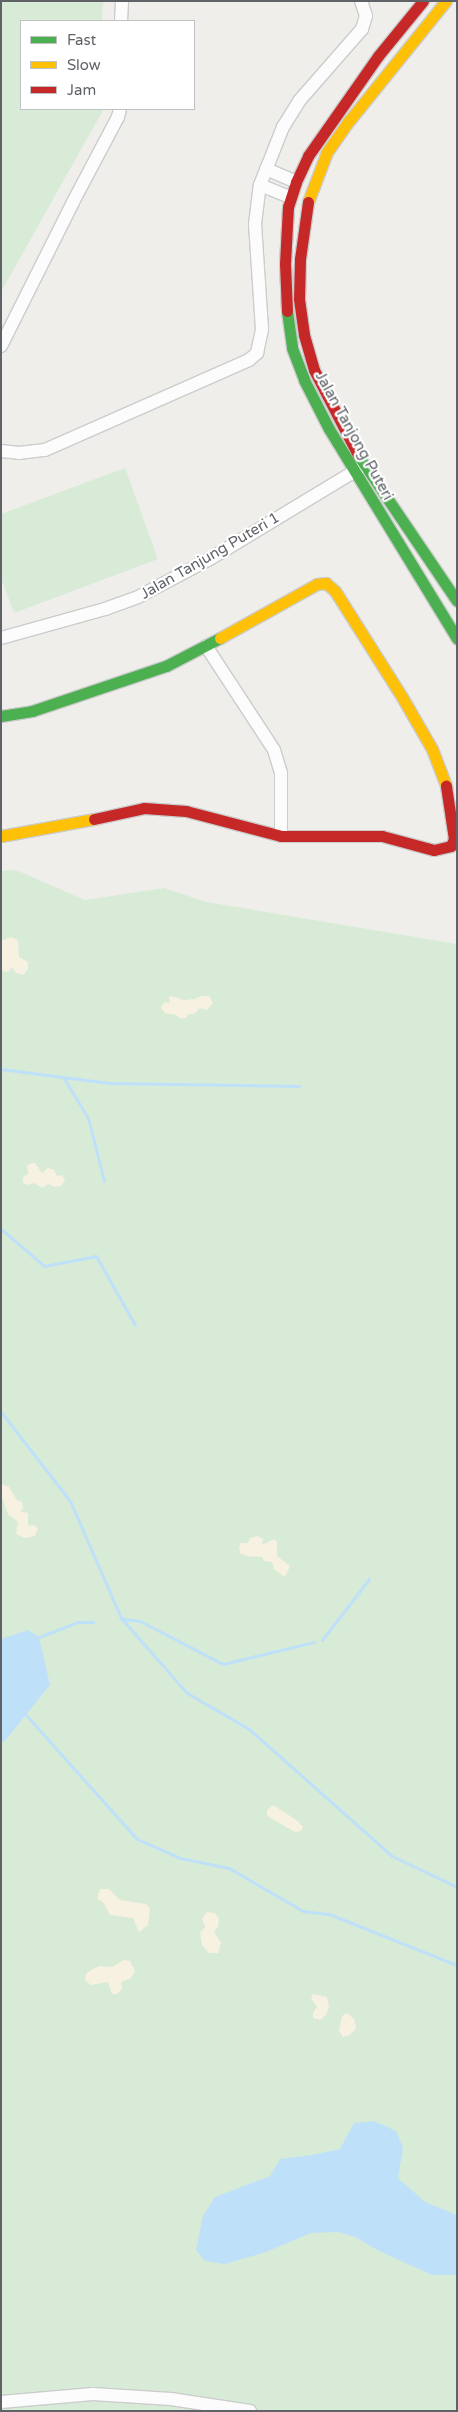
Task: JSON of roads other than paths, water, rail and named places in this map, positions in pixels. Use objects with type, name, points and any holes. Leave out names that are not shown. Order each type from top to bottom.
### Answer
[{"type":"street","points":[[121,20],[122,1]]},
{"type":"street","points":[[1,451],[19,453],[45,450],[249,360],[257,353],[262,329],[255,224],[260,185],[283,127],[299,101],[362,29],[366,16],[361,1]]},
{"type":"street","name":"Jalan Tanjong Puteri","points":[[423,1],[378,56],[308,156],[296,182],[290,197],[285,264],[287,318],[292,348],[304,380],[359,469],[457,639]]},
{"type":"street","name":"Jalan Tanjong Puteri","points":[[446,1],[349,121],[328,152],[317,176],[308,205],[300,259],[299,299],[304,335],[314,370],[359,469],[437,570],[457,601]]},
{"type":"street","points":[[378,56],[391,52],[400,58]]},
{"type":"street","points":[[1,346],[119,110]]},
{"type":"street","points":[[266,169],[296,182]]},
{"type":"street","points":[[260,185],[290,197]]},
{"type":"street","points":[[287,318],[292,318],[296,315],[299,299]]},
{"type":"street","name":"Jalan Tanjung Puteri 1","points":[[1,638],[97,612],[138,597],[208,560],[359,469]]},
{"type":"street","points":[[1,716],[32,711],[166,666],[206,646],[317,584],[326,583],[330,586],[402,697],[432,749],[447,788],[454,829],[451,846],[434,850],[382,836],[280,836],[186,811],[144,808],[64,826],[1,836]]},
{"type":"street","points":[[206,646],[274,750],[281,773],[280,836]]},
{"type":"street","points":[[1,2402],[14,2399],[93,2394],[171,2399],[250,2411]]},
{"type":"water","points":[[28,1630],[39,1637],[50,1685],[4,1742],[1,1741],[1,1639]]},
{"type":"water","points":[[374,2121],[396,2131],[403,2148],[398,2178],[425,2202],[457,2215],[457,2275],[432,2275],[379,2251],[355,2237],[338,2232],[311,2233],[266,2252],[225,2264],[205,2261],[196,2250],[203,2216],[215,2197],[270,2176],[280,2159],[340,2149],[354,2123]]},
{"type":"waterway","points":[[1,1069],[109,1083],[299,1086]]},
{"type":"waterway","points":[[63,1077],[88,1118],[104,1181]]},
{"type":"waterway","points":[[1,1229],[44,1266],[96,1256],[135,1325]]},
{"type":"waterway","points":[[1,1412],[70,1501],[121,1618],[187,1693],[249,1729],[392,1856],[457,1887]]},
{"type":"waterway","points":[[322,1640],[369,1579]]},
{"type":"waterway","points":[[122,1619],[140,1621],[223,1664],[314,1642]]},
{"type":"waterway","points":[[39,1637],[78,1622],[93,1622]]},
{"type":"waterway","points":[[26,1715],[137,1839],[180,1858],[229,1868],[303,1911],[329,1914],[454,1964]]}]
